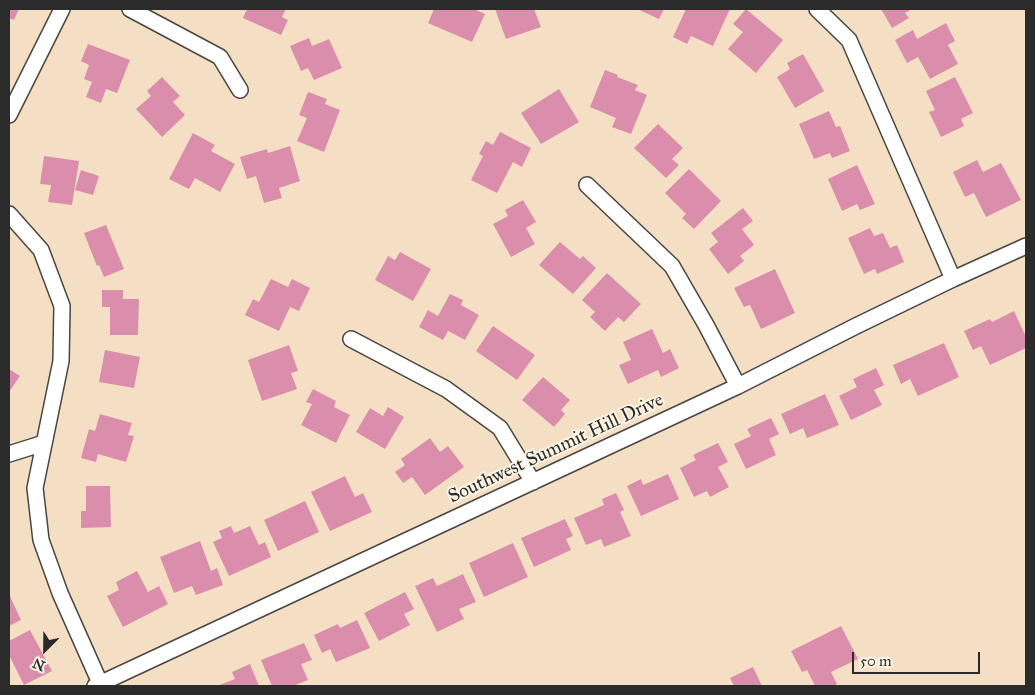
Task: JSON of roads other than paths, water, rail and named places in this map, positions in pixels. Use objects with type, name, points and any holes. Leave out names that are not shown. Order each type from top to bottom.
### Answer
[{"type":"street","points":[[9,115],[62,9]]},
{"type":"street","points":[[130,9],[220,57],[240,90]]},
{"type":"street","points":[[817,9],[849,40],[954,278]]},
{"type":"street","points":[[586,184],[672,266],[738,386]]},
{"type":"street","points":[[9,214],[41,250],[62,306],[61,361],[35,488],[40,540],[98,685]]},
{"type":"street","name":"Southwest Summit Hill Drive","points":[[98,685],[738,386],[954,278],[1026,246]]},
{"type":"street","points":[[351,339],[446,389],[500,428],[533,482]]},
{"type":"street","points":[[9,454],[44,444]]}]
